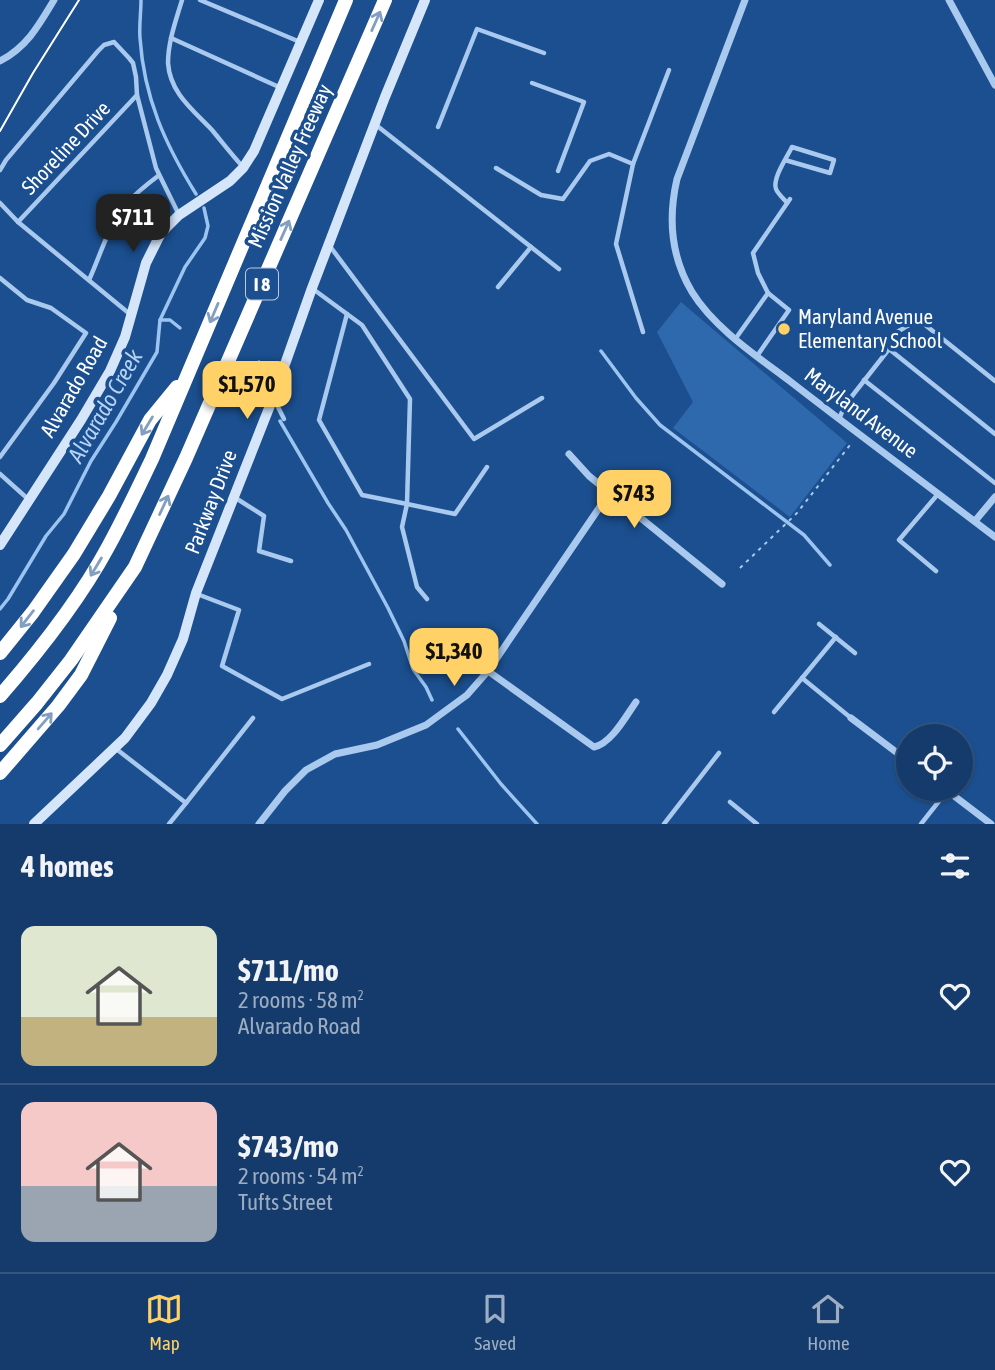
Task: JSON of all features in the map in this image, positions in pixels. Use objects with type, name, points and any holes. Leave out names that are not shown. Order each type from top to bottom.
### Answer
[{"type":"highway","name":"Mission Valley Freeway","points":[[0,696],[78,596],[107,549],[146,471],[346,0]]},
{"type":"highway","name":"Mission Valley Freeway","points":[[0,745],[71,660],[135,567],[385,0]]},
{"type":"highway","points":[[0,653],[74,554],[150,420],[188,372]]},
{"type":"highway","points":[[0,773],[81,675],[135,567]]},
{"type":"street","points":[[0,61],[26,43],[54,0]]},
{"type":"street","name":"Alvarado Road","points":[[0,545],[101,387],[117,355],[150,253],[161,233],[179,215],[230,181],[254,151],[319,0]]},
{"type":"street","name":"Parkway Drive","points":[[41,822],[125,737],[150,704],[167,675],[183,639],[196,593],[273,398],[385,97],[425,0]]},
{"type":"street","name":"Maryland Avenue","points":[[745,0],[677,179],[672,209],[673,239],[686,281],[707,312],[757,356],[995,537]]},
{"type":"street","points":[[949,0],[994,81]]},
{"type":"street","points":[[569,454],[589,476],[722,584]]},
{"type":"street","points":[[259,824],[306,770],[335,754],[377,745],[426,725],[467,695],[488,671],[610,492]]},
{"type":"street","points":[[975,521],[995,496]]},
{"type":"street","points":[[488,671],[594,747],[601,746],[610,738],[636,702]]},
{"type":"street","points":[[851,718],[896,752]]},
{"type":"street","points":[[961,801],[991,824]]},
{"type":"lane","points":[[182,0],[171,38],[170,75],[185,104],[211,129],[243,168]]},
{"type":"lane","points":[[200,0],[301,42]]},
{"type":"lane","points":[[438,127],[477,29],[544,52]]},
{"type":"lane","points":[[171,38],[281,88]]},
{"type":"lane","points":[[0,170],[98,51],[114,42],[133,63],[137,95],[158,176],[179,215]]},
{"type":"lane","points":[[643,332],[616,244],[633,164],[669,70]]},
{"type":"lane","points":[[531,83],[584,102],[558,171]]},
{"type":"lane","name":"Shoreline Drive","points":[[18,222],[137,95]]},
{"type":"lane","points":[[376,125],[559,269]]},
{"type":"lane","points":[[757,356],[789,310],[768,293],[752,253],[789,201],[776,189],[776,178],[785,160],[792,147],[834,160],[830,173],[785,160]]},
{"type":"lane","points":[[496,168],[541,195],[563,200],[590,161],[609,154],[633,164]]},
{"type":"lane","points":[[89,280],[123,208],[158,176]]},
{"type":"lane","points":[[0,203],[18,222],[132,315]]},
{"type":"lane","points":[[329,245],[474,439],[542,398]]},
{"type":"lane","points":[[498,287],[531,247]]},
{"type":"lane","points":[[0,278],[27,300],[51,308],[86,333],[54,383],[0,457]]},
{"type":"lane","points":[[312,288],[362,325],[410,399],[407,505],[402,527],[417,587],[427,600]]},
{"type":"lane","points":[[736,338],[768,293]]},
{"type":"lane","points":[[347,314],[319,420],[362,495],[455,514],[486,467]]},
{"type":"lane","points":[[839,419],[845,405],[889,349],[897,332],[911,324],[924,324],[995,381]]},
{"type":"lane","points":[[889,349],[995,434]]},
{"type":"lane","points":[[864,380],[995,483]]},
{"type":"lane","points":[[273,398],[284,419]]},
{"type":"lane","points":[[0,474],[29,500]]},
{"type":"lane","points":[[0,486],[5,479]]},
{"type":"lane","points":[[936,571],[899,540],[938,494]]},
{"type":"lane","points":[[233,496],[264,516],[259,551],[291,561]]},
{"type":"lane","points":[[196,593],[239,610],[222,666],[282,699],[369,664]]},
{"type":"lane","points":[[819,624],[855,653]]},
{"type":"lane","points":[[774,712],[836,637]]},
{"type":"lane","points":[[802,678],[851,718]]},
{"type":"lane","points":[[169,824],[253,718]]},
{"type":"lane","points":[[114,748],[186,803]]},
{"type":"lane","points":[[664,824],[719,753]]},
{"type":"lane","points":[[921,824],[938,801]]},
{"type":"lane","points":[[730,802],[757,824]]},
{"type":"path","points":[[740,568],[797,513],[850,445]]},
{"type":"shaded area","points":[[681,302],[847,443],[790,517],[673,428],[693,402],[657,332]]},
{"type":"waterway","name":"Alvarado Creek","points":[[141,0],[142,60],[151,101],[175,157],[196,194]]},
{"type":"waterway","name":"Alvarado Creek","points":[[0,609],[46,536],[64,514],[91,461],[157,352],[160,320],[185,267],[205,238],[208,226],[204,208]]},
{"type":"waterway","points":[[160,320],[170,320],[180,328]]},
{"type":"waterway","points":[[601,351],[660,425],[804,535],[830,565]]},
{"type":"waterway","points":[[259,362],[265,370]]},
{"type":"waterway","points":[[280,421],[346,530],[404,641],[413,669],[432,700]]},
{"type":"waterway","points":[[458,729],[501,784],[537,824]]},
{"type":"tram line","points":[[0,131],[79,0]]},
{"type":"place","name":"Maryland Avenue Elementary School","points":[[784,329]]}]
